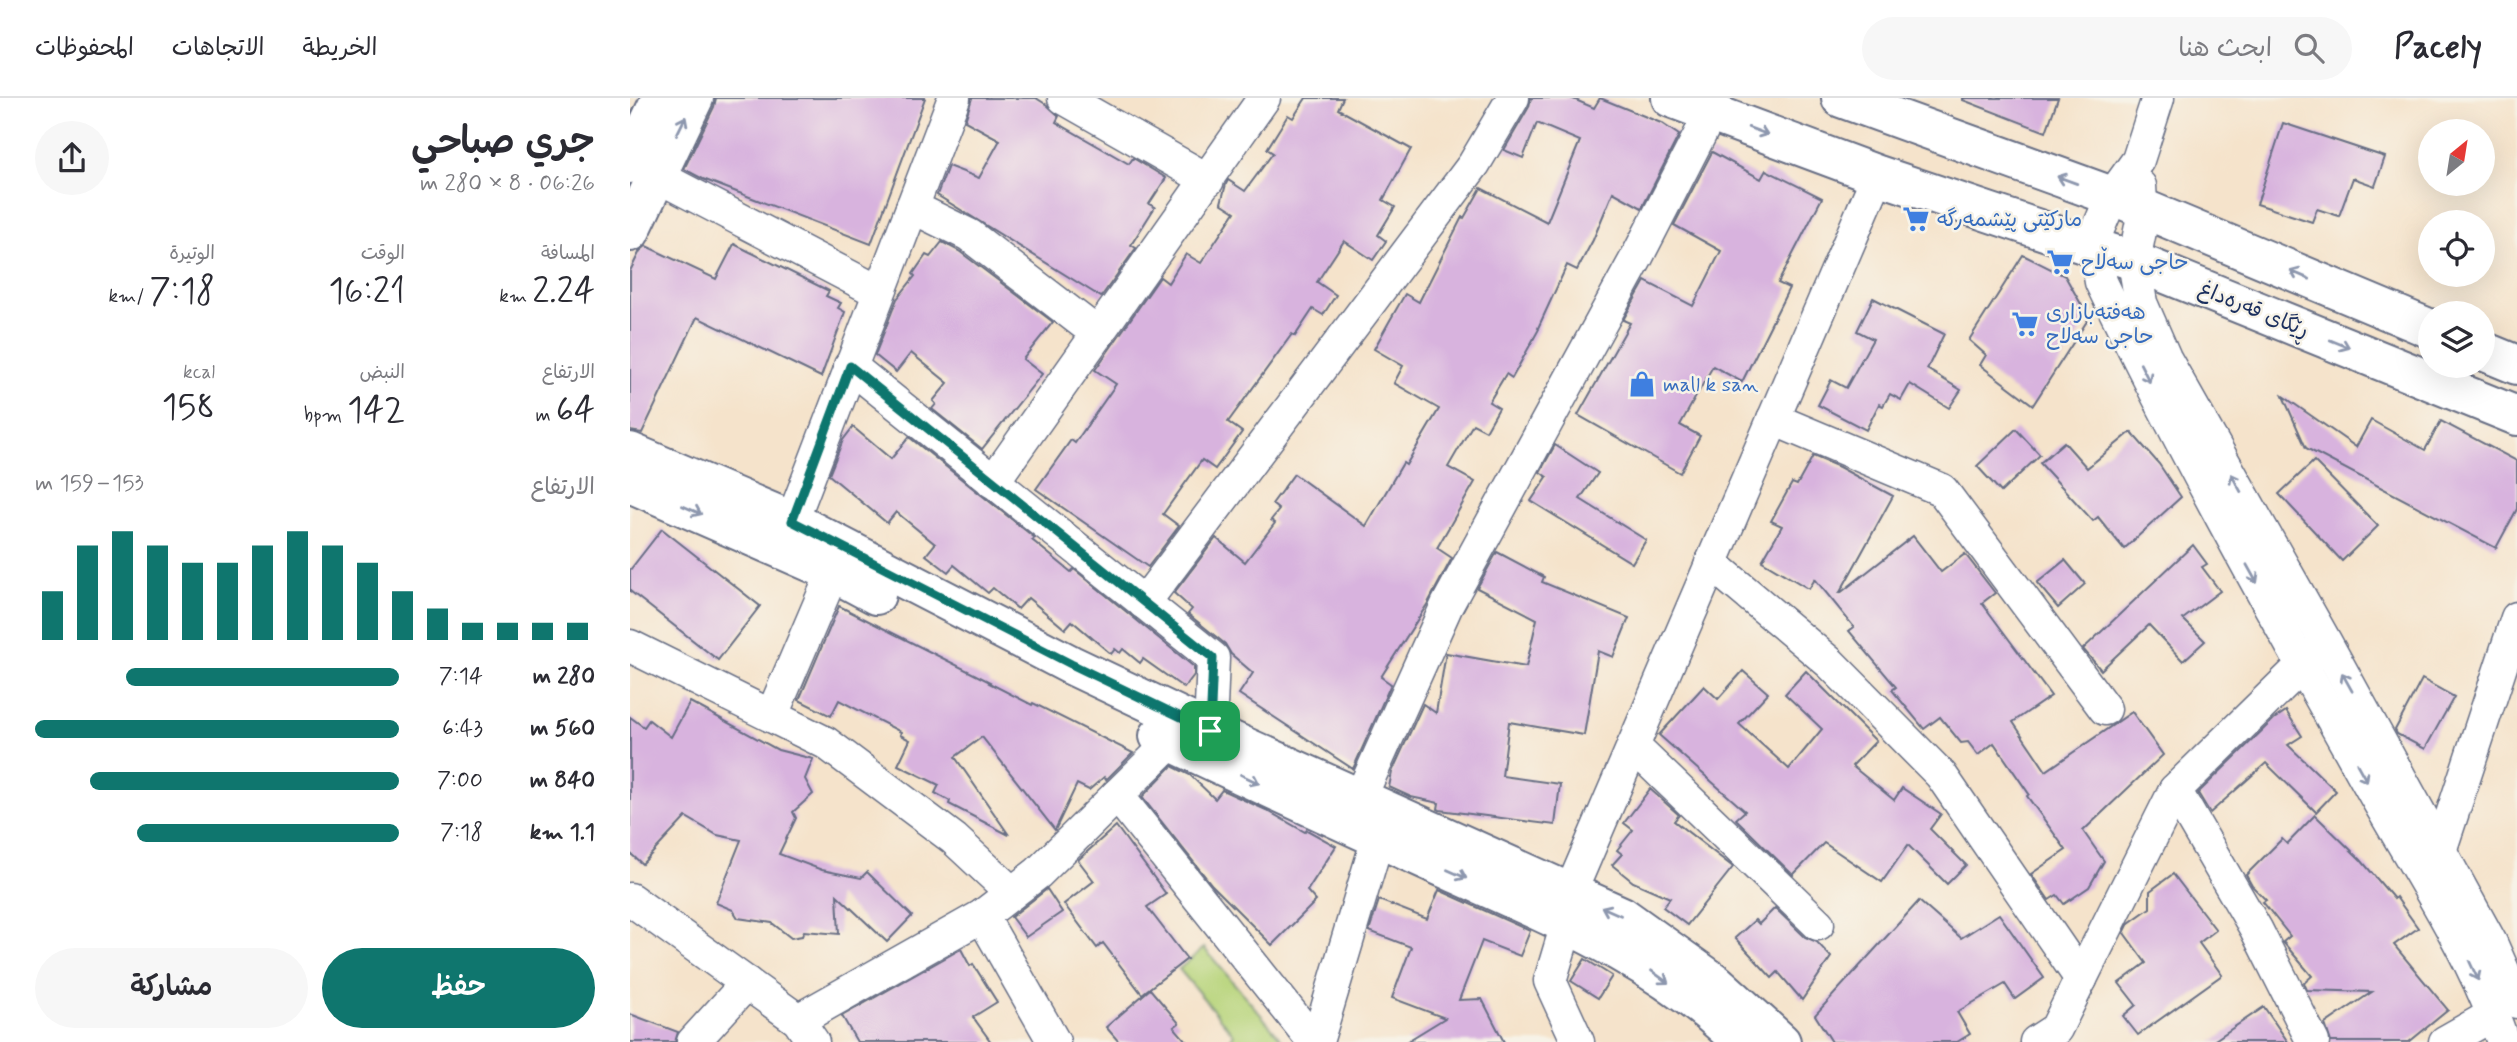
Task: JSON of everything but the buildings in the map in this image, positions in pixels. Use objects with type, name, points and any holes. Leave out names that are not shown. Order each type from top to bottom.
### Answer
[{"type":"street","points":[[630,232],[661,98]]},
{"type":"street","points":[[643,170],[694,98]]},
{"type":"street","points":[[792,521],[954,98]]},
{"type":"street","points":[[1064,98],[1208,180]]},
{"type":"street","points":[[993,482],[1264,98]]},
{"type":"street","points":[[1144,603],[1474,164],[1513,98]]},
{"type":"street","name":"ڕێگای قەرەداغ","points":[[1671,98],[1878,176],[2134,261],[2517,416]]},
{"type":"street","points":[[1841,98],[2127,203],[2418,324]]},
{"type":"street","points":[[2158,98],[2127,203],[2096,234],[2095,248],[2101,282],[2199,478],[2504,1019]]},
{"type":"street","points":[[1360,798],[1447,606],[1712,113]]},
{"type":"street","points":[[643,170],[879,292]]},
{"type":"street","points":[[1578,1042],[1550,981],[1569,908],[1633,746],[1878,176]]},
{"type":"street","points":[[2127,203],[2142,221],[2134,261],[2141,303],[2165,358],[2491,943],[2504,1019]]},
{"type":"street","points":[[912,206],[969,235],[1098,334]]},
{"type":"street","points":[[2495,356],[2517,365]]},
{"type":"street","points":[[850,366],[1213,658],[1210,731]]},
{"type":"street","points":[[1773,419],[1942,490],[2105,709]]},
{"type":"street","points":[[630,452],[792,521],[1059,658],[1210,731],[1360,798],[1569,908],[1717,1018],[1741,1042]]},
{"type":"street","points":[[630,482],[833,572],[1055,687],[1378,838],[1569,908],[1622,916],[1717,984],[1781,1042]]},
{"type":"street","points":[[1712,563],[1830,663],[1941,775],[2081,979]]},
{"type":"street","points":[[772,715],[833,572]]},
{"type":"street","points":[[2440,851],[2511,660],[2517,618]]},
{"type":"street","points":[[2052,1038],[2175,790],[2303,666],[2325,641]]},
{"type":"street","points":[[630,646],[826,743],[954,839],[1012,893]]},
{"type":"street","points":[[630,899],[747,983],[805,1031],[982,916],[1038,873],[1171,742]]},
{"type":"street","points":[[1633,746],[1818,924]]},
{"type":"street","points":[[2175,790],[2256,929],[2313,1042]]},
{"type":"street","points":[[1117,794],[1316,1042]]},
{"type":"street","points":[[1316,1042],[1378,838]]},
{"type":"street","points":[[982,916],[1054,1042]]},
{"type":"street","points":[[693,1042],[747,983]]},
{"type":"street","points":[[2445,1042],[2504,1019]]},
{"type":"green space","points":[[1204,948],[1284,1042],[1226,1042],[1234,1035],[1179,969]]},
{"type":"place","name":"مارکێتی پێشمەرگە","points":[[1916,219]]},
{"type":"place","name":"حاجی سەڵاح","points":[[2060,262]]},
{"type":"place","name":"هەفتەبازاری حاجی سەلاح","points":[[2025,324]]},
{"type":"place","name":"mall k san","points":[[1642,384]]},
{"type":"route","points":[[850,366],[1213,658],[1210,731],[1071,664],[792,521],[850,366]]}]
